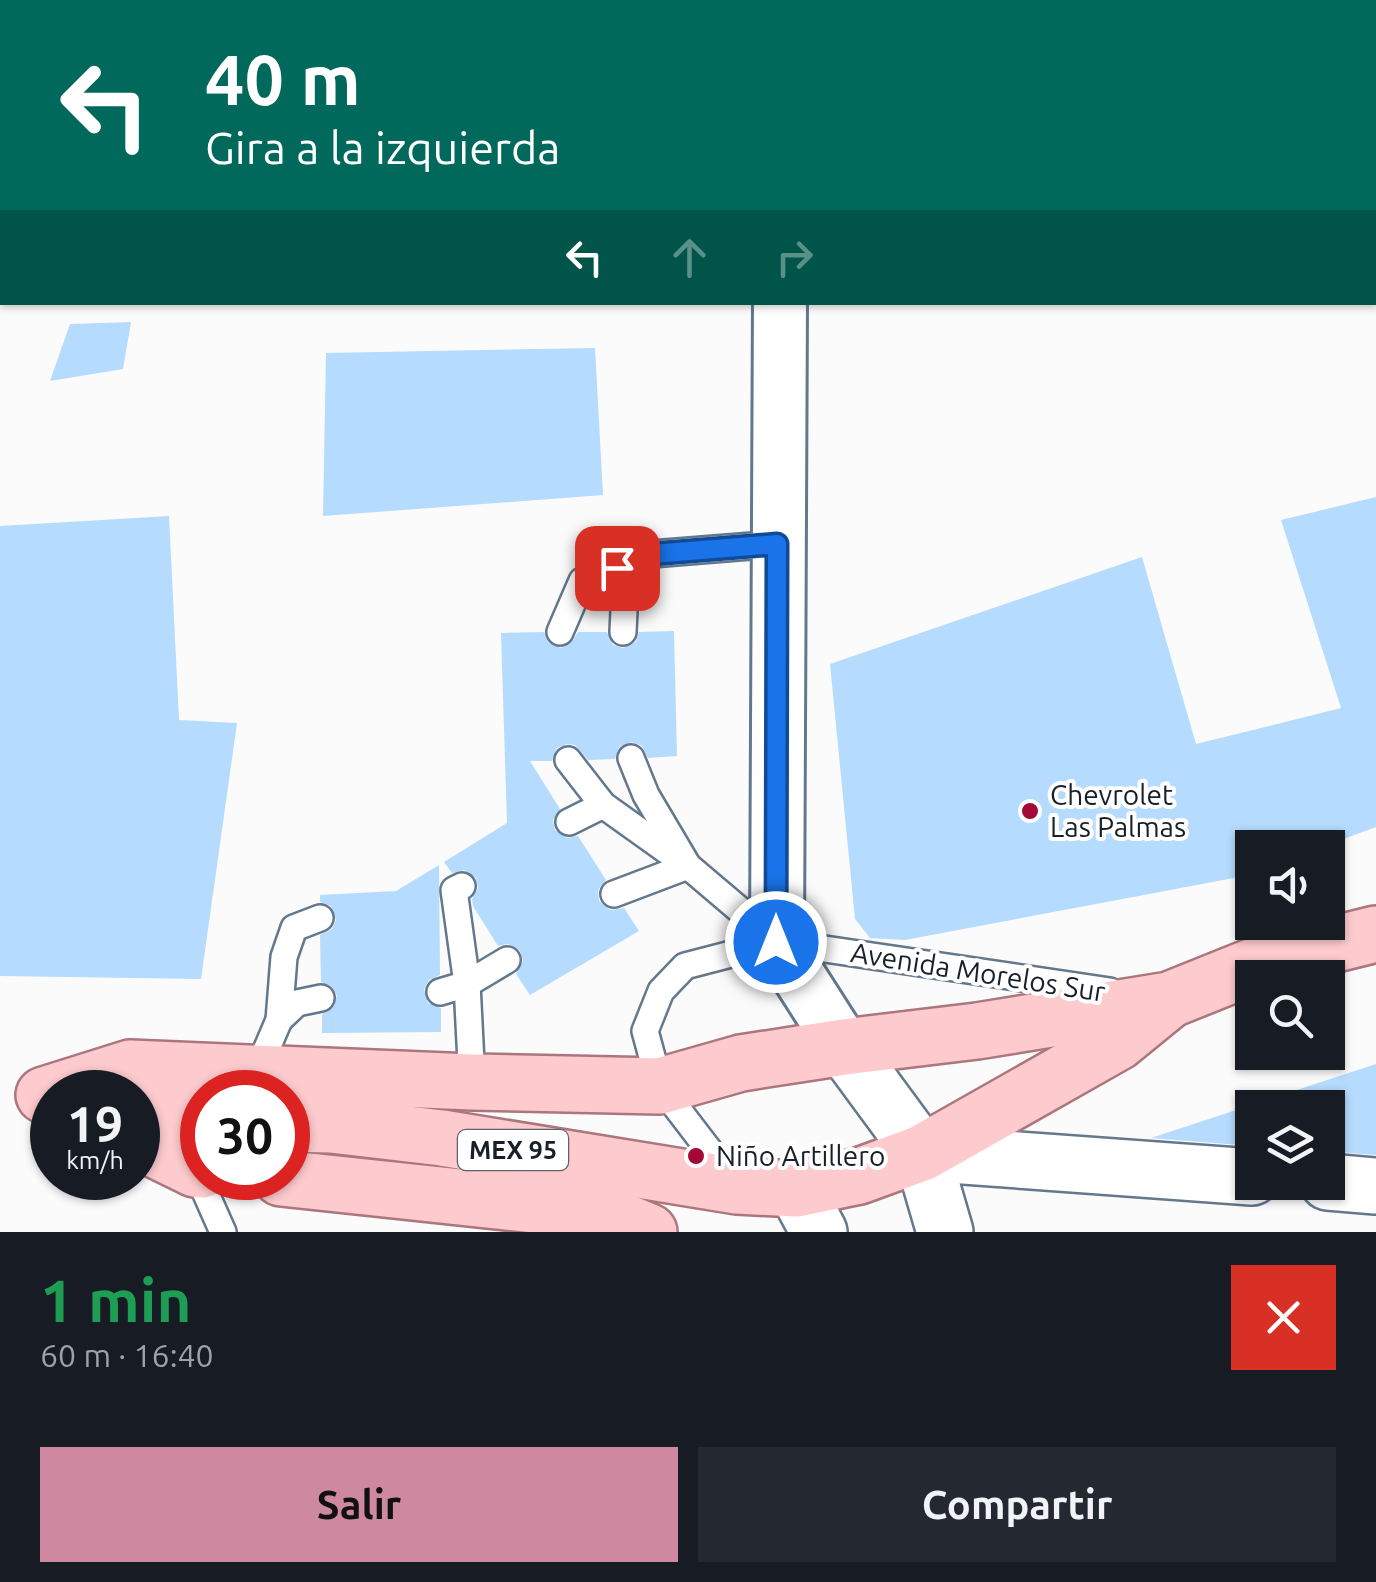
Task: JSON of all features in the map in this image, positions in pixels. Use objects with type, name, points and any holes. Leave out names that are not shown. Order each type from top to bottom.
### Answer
[{"type":"main road","name":"MEX 95","points":[[1169,1000],[1266,961],[1376,934]]},
{"type":"main road","name":"Avenida Morelos Sur","points":[[310,1076],[660,1086],[740,1063],[1169,1000]]},
{"type":"main road","name":"Avenida Morelos Sur","points":[[310,1125],[442,1138],[737,1186],[807,1210],[858,1176],[922,1153],[1118,1042],[1169,1000]]},
{"type":"main road","name":"Avenida Morelos Sur","points":[[123,1070],[180,1070]]},
{"type":"main road","points":[[310,1183],[545,1220],[613,1217],[649,1232]]},
{"type":"street","points":[[780,305],[776,942],[844,1047],[922,1153],[945,1232]]},
{"type":"street","points":[[922,1153],[1235,1176]]},
{"type":"street","points":[[1345,1183],[1376,1186]]},
{"type":"lane","points":[[560,632],[582,581],[652,554],[777,544]]},
{"type":"lane","points":[[623,632],[626,589],[652,554]]},
{"type":"lane","points":[[631,758],[646,795],[688,866]]},
{"type":"lane","points":[[568,760],[603,805],[688,866],[776,942]]},
{"type":"lane","points":[[569,822],[603,805]]},
{"type":"lane","points":[[614,894],[688,866]]},
{"type":"lane","points":[[451,892],[467,984],[472,1082]]},
{"type":"lane","points":[[258,1070],[279,1020],[284,957],[294,928],[320,918]]},
{"type":"lane","name":"Avenida Morelos Sur","points":[[737,1186],[660,1086],[645,1030],[660,991],[685,966],[776,942],[1169,1000]]},
{"type":"lane","points":[[440,992],[467,984],[507,960]]},
{"type":"lane","points":[[279,1020],[297,1003],[321,998]]},
{"type":"lane","points":[[214,1200],[223,1232]]},
{"type":"building","points":[[131,322],[123,369],[50,381],[70,324]]},
{"type":"building","points":[[595,348],[603,495],[323,516],[326,353]]},
{"type":"building","name":"Chevrolet Las Palmas","points":[[1376,497],[1376,827],[1345,838],[1345,830],[1235,830],[1234,878],[905,940],[870,938],[855,919],[830,664],[1142,557],[1196,744],[1341,708],[1281,520]]},
{"type":"building","points":[[169,516],[179,720],[237,723],[201,979],[0,976],[0,526]]},
{"type":"building","points":[[674,631],[677,756],[648,758],[642,746],[632,742],[619,747],[615,759],[588,760],[575,745],[567,744],[557,748],[552,761],[530,761],[560,809],[553,820],[555,830],[567,838],[578,836],[606,880],[598,890],[599,901],[610,910],[624,908],[639,931],[530,995],[516,974],[523,961],[520,951],[508,944],[498,946],[473,906],[478,888],[476,878],[464,870],[452,873],[444,862],[507,823],[501,633],[544,632],[548,642],[561,648],[570,644],[578,632],[607,632],[613,645],[623,648],[636,642],[639,632]]},
{"type":"building","points":[[439,865],[440,975],[429,980],[424,989],[428,1003],[441,1008],[441,1032],[322,1033],[322,1014],[332,1009],[337,996],[332,987],[321,982],[320,935],[332,929],[336,920],[331,906],[320,902],[320,895],[396,891]]},
{"type":"building","points":[[1376,1064],[1376,1155],[1345,1152],[1345,1090],[1297,1090]]},
{"type":"building","points":[[1235,1110],[1235,1145],[1151,1138]]},
{"type":"place","name":"Chevrolet Las Palmas","points":[[1030,811]]},
{"type":"place","name":"Niño Artillero","points":[[696,1156]]},
{"type":"route","points":[[617,568],[652,554],[777,544],[776,942]]}]
